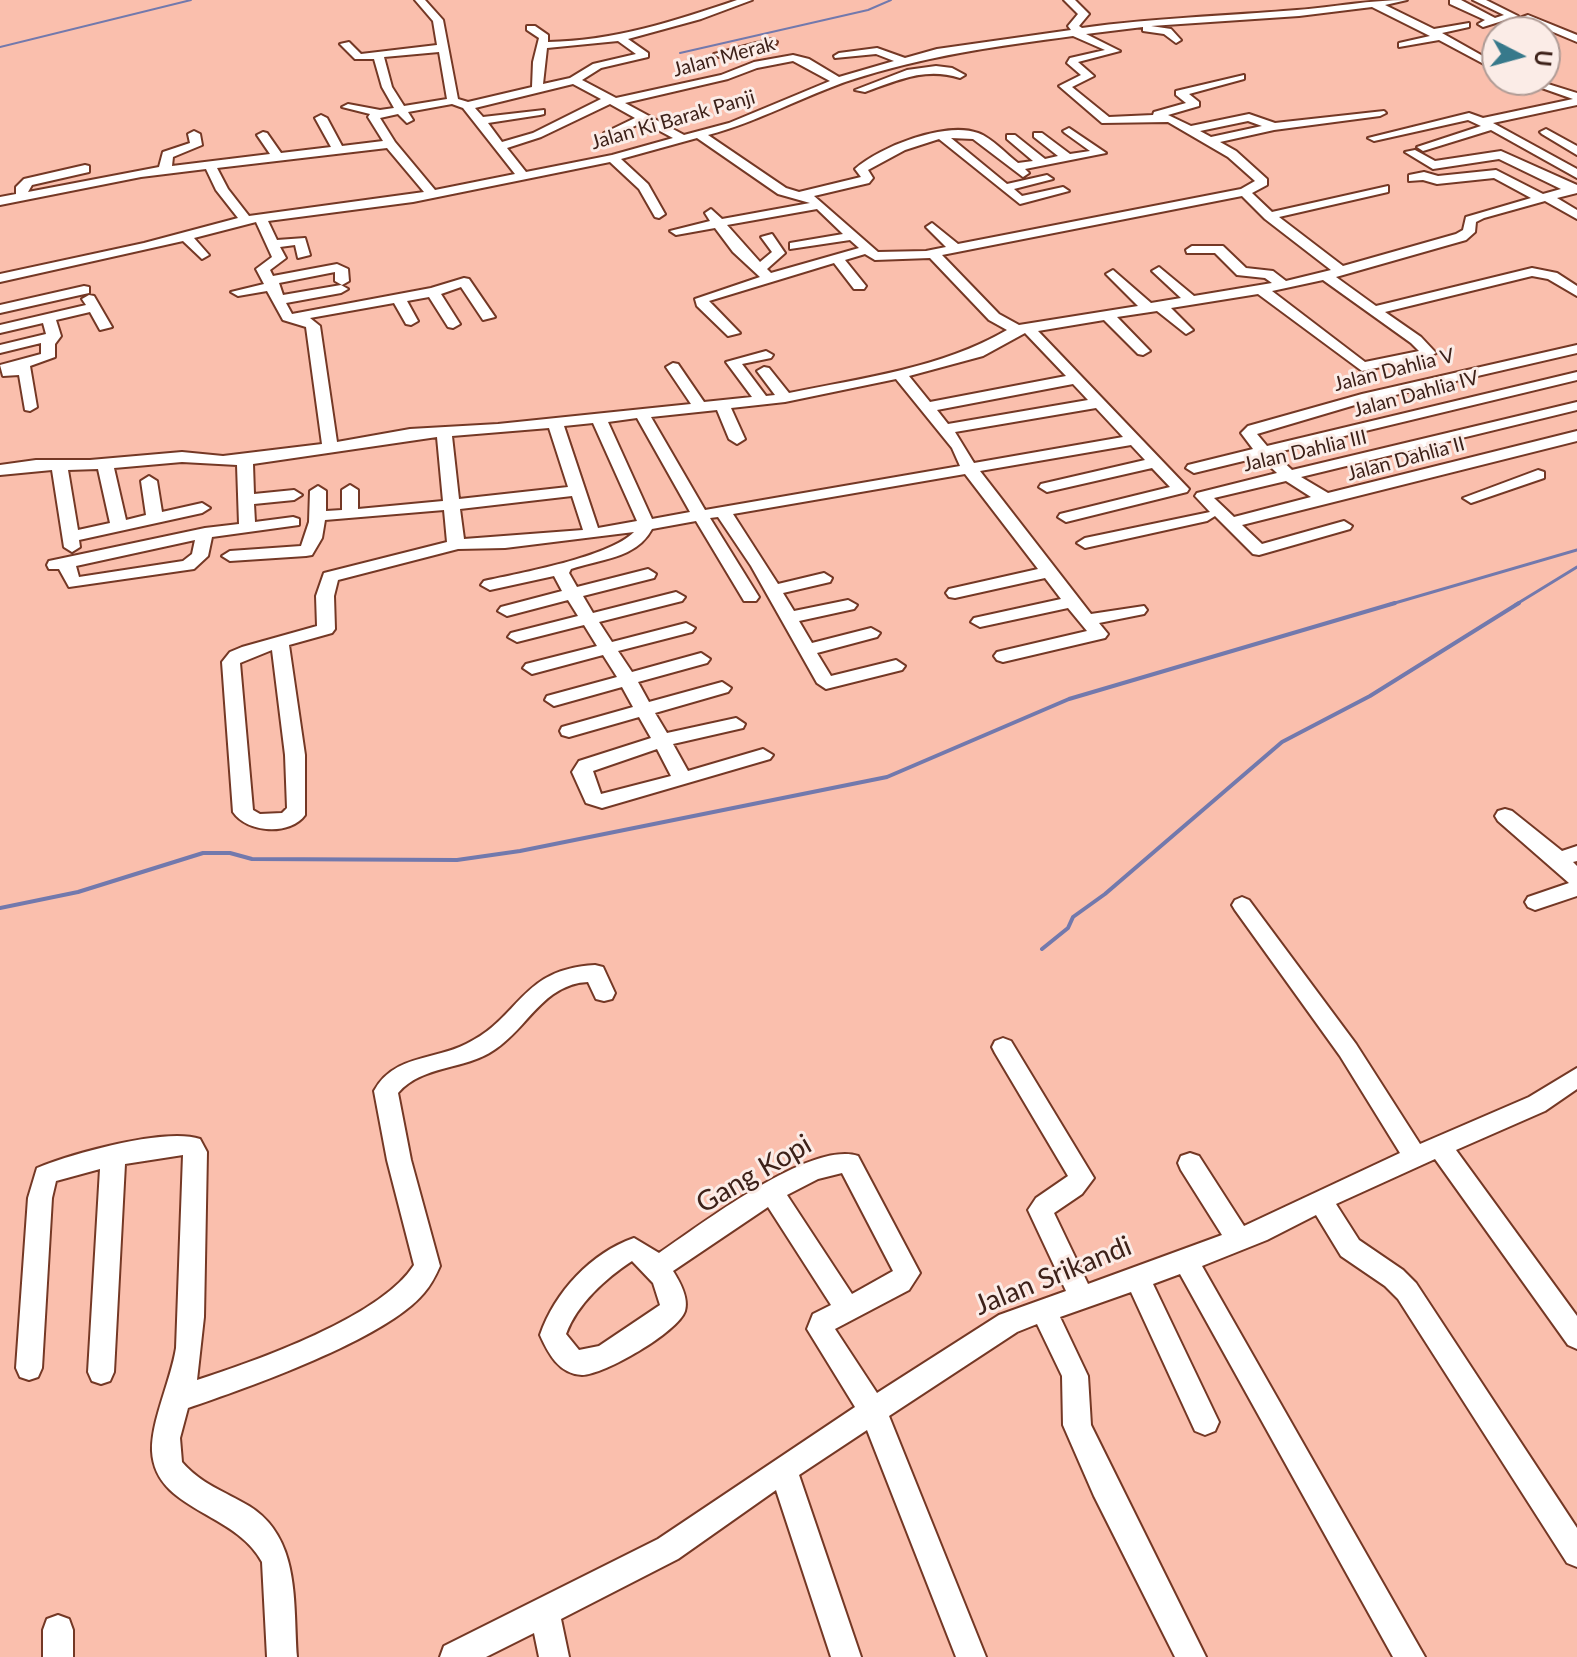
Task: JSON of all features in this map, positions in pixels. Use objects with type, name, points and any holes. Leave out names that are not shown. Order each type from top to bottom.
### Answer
[{"type":"street","points":[[420,0],[438,20],[453,101]]},
{"type":"street","points":[[543,45],[582,45],[698,17],[747,0]]},
{"type":"street","points":[[700,135],[782,191],[801,195],[818,205],[866,250],[880,256],[934,255],[955,248],[1245,192],[1262,180],[1191,129],[1161,116],[1143,121],[1109,122],[1065,87],[1089,76],[1072,61],[1115,51],[1076,31],[1073,26],[1084,14],[1069,0]]},
{"type":"street","name":"Jalan Ki Barak Panji","points":[[5,273],[69,264],[253,219],[432,194],[613,158],[700,135],[838,81],[918,57],[1076,31],[1147,32],[1402,0]]},
{"type":"street","points":[[1456,0],[1454,2],[1486,16]]},
{"type":"street","points":[[1478,0],[1513,16]]},
{"type":"street","points":[[1377,2],[1481,59]]},
{"type":"street","points":[[1421,26],[1453,19]]},
{"type":"street","points":[[1403,45],[1465,25]]},
{"type":"street","points":[[531,28],[544,36],[538,62],[537,88]]},
{"type":"street","points":[[1147,32],[1164,30],[1176,40]]},
{"type":"street","points":[[467,106],[518,88],[537,88],[574,80],[597,66],[644,55],[618,36]]},
{"type":"street","points":[[719,54],[772,42]]},
{"type":"street","points":[[345,44],[355,57]]},
{"type":"street","points":[[558,61],[562,46]]},
{"type":"street","points":[[901,46],[918,57]]},
{"type":"street","points":[[752,47],[774,60]]},
{"type":"street","points":[[355,57],[443,48]]},
{"type":"street","points":[[839,56],[877,51],[927,78]]},
{"type":"street","points":[[378,55],[399,110],[408,120]]},
{"type":"street","name":"Jalan Merak","points":[[501,146],[537,135],[613,100],[691,90],[796,55],[838,81]]},
{"type":"street","points":[[355,57],[352,59],[363,71],[382,70]]},
{"type":"street","points":[[861,90],[914,72],[941,68],[960,75]]},
{"type":"street","points":[[1195,101],[1180,93],[1240,77]]},
{"type":"street","points":[[574,80],[641,119],[683,139]]},
{"type":"street","points":[[1161,116],[1159,112],[1252,86]]},
{"type":"street","points":[[1574,190],[1501,155],[1433,165],[1417,149],[1488,124],[1577,100]]},
{"type":"street","points":[[377,118],[399,110],[453,101],[467,106],[523,176]]},
{"type":"street","points":[[348,107],[369,109],[390,144],[432,194]]},
{"type":"street","points":[[481,121],[540,112]]},
{"type":"street","points":[[1209,141],[1274,127],[1380,113]]},
{"type":"street","points":[[1374,138],[1469,116],[1521,141],[1577,174]]},
{"type":"street","points":[[1191,129],[1249,117],[1274,127]]},
{"type":"street","points":[[321,118],[338,150]]},
{"type":"street","points":[[608,135],[641,119]]},
{"type":"street","points":[[801,195],[865,180],[867,178],[860,171],[862,168],[905,145],[943,137],[974,135],[1020,170],[1100,153],[1069,131]]},
{"type":"street","points":[[1546,132],[1577,151]]},
{"type":"street","points":[[165,170],[167,155],[196,145],[194,134]]},
{"type":"street","points":[[263,135],[278,157]]},
{"type":"street","points":[[1038,135],[1069,159]]},
{"type":"street","points":[[943,137],[1025,204],[1063,191]]},
{"type":"street","points":[[1011,137],[1043,163]]},
{"type":"street","points":[[1502,145],[1521,141]]},
{"type":"street","points":[[22,197],[22,187],[28,182],[89,171],[131,167],[165,170],[211,167],[390,144]]},
{"type":"street","points":[[613,158],[644,187],[659,214]]},
{"type":"street","points":[[0,201],[131,167]]},
{"type":"street","points":[[211,167],[222,190],[253,219],[272,244],[279,258],[263,269],[284,313],[291,318],[308,321],[313,326],[330,449]]},
{"type":"street","points":[[1413,178],[1424,176],[1439,180],[1496,174],[1577,215]]},
{"type":"street","points":[[1005,187],[1047,179]]},
{"type":"street","points":[[1269,216],[1384,189]]},
{"type":"street","points":[[0,470],[182,457],[245,460],[410,434],[555,423],[785,398],[900,374],[984,351],[1022,329],[1326,276],[1467,235],[1469,222],[1474,217],[1574,190]]},
{"type":"street","points":[[1245,192],[1269,216],[1341,271]]},
{"type":"street","points":[[676,231],[714,218],[818,205]]},
{"type":"street","points":[[714,218],[764,274]]},
{"type":"street","points":[[839,224],[792,240],[851,236]]},
{"type":"street","points":[[932,227],[955,248]]},
{"type":"street","points":[[186,236],[202,255]]},
{"type":"street","points":[[764,274],[779,253],[767,237]]},
{"type":"street","points":[[272,244],[300,241],[303,255]]},
{"type":"street","points":[[1192,250],[1218,249],[1242,272],[1268,274],[1283,285]]},
{"type":"street","points":[[733,333],[702,303],[702,299],[764,274],[866,250]]},
{"type":"street","points":[[934,255],[994,317],[1022,329],[1154,463],[1184,487],[1207,516],[1259,550],[1344,526]]},
{"type":"street","points":[[837,259],[859,286]]},
{"type":"street","points":[[69,264],[105,327]]},
{"type":"street","points":[[238,292],[341,269],[341,285],[280,300]]},
{"type":"street","points":[[1159,271],[1190,300]]},
{"type":"street","points":[[1375,310],[1532,272],[1543,272],[1577,292]]},
{"type":"street","points":[[1113,274],[1186,330]]},
{"type":"street","points":[[1260,289],[1318,337],[1362,367],[1429,353],[1326,276]]},
{"type":"street","points":[[291,318],[364,309],[398,297],[433,292],[464,282],[488,317]]},
{"type":"street","points":[[0,309],[84,290]]},
{"type":"street","points":[[433,292],[453,324]]},
{"type":"street","points":[[398,297],[411,321]]},
{"type":"street","points":[[0,329],[94,307]]},
{"type":"street","points":[[1108,316],[1143,351]]},
{"type":"street","points":[[49,318],[54,336]]},
{"type":"street","points":[[0,349],[54,336]]},
{"type":"street","points":[[0,369],[48,357],[48,343],[54,336]]},
{"type":"street","name":"Jalan Dahlia V","points":[[1266,451],[1252,438],[1250,431],[1362,398],[1577,349]]},
{"type":"street","points":[[763,401],[733,362],[766,355]]},
{"type":"street","points":[[673,367],[701,408]]},
{"type":"street","points":[[0,376],[26,369],[30,407]]},
{"type":"street","points":[[764,371],[785,398]]},
{"type":"street","points":[[900,374],[959,447],[968,467],[1099,634],[1003,656]]},
{"type":"street","name":"Jalan Dahlia IV","points":[[1194,468],[1577,376]]},
{"type":"street","points":[[927,407],[1074,379]]},
{"type":"street","points":[[943,429],[1097,403]]},
{"type":"street","points":[[723,406],[737,439]]},
{"type":"street","name":"Jalan Dahlia III","points":[[1203,496],[1577,406]]},
{"type":"street","points":[[642,413],[750,597]]},
{"type":"street","points":[[490,585],[561,569],[574,562],[628,548],[642,535],[646,524],[598,417]]},
{"type":"street","points":[[555,423],[592,534]]},
{"type":"street","points":[[444,433],[456,544]]},
{"type":"street","name":"Jalan Dahlia II","points":[[1266,451],[1309,492],[1327,498],[1577,436]]},
{"type":"street","points":[[280,644],[295,755],[297,808],[295,815],[284,821],[250,819],[243,812],[231,662],[248,651],[326,629],[325,596],[330,577],[436,552],[456,544],[505,543],[592,534],[1134,440]]},
{"type":"street","points":[[1559,440],[1577,453]]},
{"type":"street","points":[[1523,449],[1535,473]]},
{"type":"street","points":[[1489,458],[1535,473]]},
{"type":"street","points":[[245,460],[247,528]]},
{"type":"street","points":[[105,463],[119,527]]},
{"type":"street","points":[[1047,487],[1154,463]]},
{"type":"street","points":[[59,464],[68,574],[75,583],[188,565],[200,556],[205,533]]},
{"type":"street","points":[[1471,498],[1535,473]]},
{"type":"street","points":[[149,481],[155,519]]},
{"type":"street","points":[[1066,517],[1184,487],[1203,496],[1230,530]]},
{"type":"street","points":[[350,490],[350,515]]},
{"type":"street","points":[[230,556],[306,551],[313,540],[318,516],[318,491]]},
{"type":"street","points":[[318,516],[578,491]]},
{"type":"street","points":[[247,500],[294,495]]},
{"type":"street","points":[[1230,530],[1327,498]]},
{"type":"street","points":[[66,553],[119,527],[202,508]]},
{"type":"street","points":[[722,510],[773,590],[826,683],[896,666]]},
{"type":"street","points":[[1085,543],[1207,516]]},
{"type":"street","points":[[66,553],[293,522]]},
{"type":"street","points":[[561,569],[683,779]]},
{"type":"street","points":[[955,593],[1049,572]]},
{"type":"street","points":[[507,611],[648,574]]},
{"type":"street","points":[[773,590],[824,578]]},
{"type":"street","points":[[517,637],[676,597]]},
{"type":"street","points":[[980,622],[1072,602]]},
{"type":"street","points":[[788,618],[848,605]]},
{"type":"street","points":[[1087,620],[1138,610]]},
{"type":"street","points":[[532,668],[686,628]]},
{"type":"street","points":[[806,650],[871,633]]},
{"type":"street","points":[[554,700],[626,677],[701,659]]},
{"type":"street","points":[[569,731],[722,688]]},
{"type":"street","points":[[736,724],[661,741],[583,767],[582,775],[595,800],[608,801],[763,755]]},
{"type":"street","points":[[1505,816],[1568,857],[1577,879]]},
{"type":"street","points":[[1535,902],[1577,888]]},
{"type":"street","points":[[1242,905],[1350,1055],[1577,1337]]},
{"type":"street","points":[[179,1398],[309,1350],[418,1285],[427,1266],[399,1160],[386,1091],[409,1071],[483,1046],[525,1002],[555,983],[595,973],[604,993]]},
{"type":"street","points":[[1003,1047],[1082,1178],[1040,1210],[1082,1297]]},
{"type":"street","name":"Jalan Srikandi","points":[[455,1657],[668,1549],[984,1335],[1043,1309],[1239,1240],[1320,1200],[1537,1104],[1577,1077]]},
{"type":"street","points":[[29,1368],[40,1198],[46,1175],[63,1167],[181,1144],[192,1146],[195,1152],[189,1342],[179,1398],[170,1423],[167,1452],[170,1470],[199,1496],[238,1513],[260,1531],[270,1545],[276,1560],[282,1657]]},
{"type":"street","points":[[101,1372],[113,1158]]},
{"type":"street","name":"Gang Kopi","points":[[656,1269],[772,1192],[826,1164],[837,1161],[849,1163],[907,1273],[900,1282],[822,1322],[820,1329],[873,1410]]},
{"type":"street","points":[[1190,1163],[1239,1240]]},
{"type":"street","points":[[772,1192],[847,1308]]},
{"type":"street","points":[[1320,1200],[1350,1248],[1394,1278],[1407,1291],[1577,1553]]},
{"type":"street","points":[[626,1250],[639,1251],[656,1269],[673,1296],[672,1311],[632,1341],[595,1361],[580,1363],[571,1360],[553,1335],[563,1310],[626,1250]]},
{"type":"street","points":[[1186,1261],[1410,1657]]},
{"type":"street","points":[[1136,1276],[1205,1422]]},
{"type":"street","points":[[1043,1309],[1075,1376],[1078,1389],[1075,1413],[1082,1437],[1191,1657]]},
{"type":"street","points":[[873,1410],[971,1657]]},
{"type":"street","points":[[783,1469],[846,1657]]},
{"type":"street","points":[[545,1613],[554,1657]]},
{"type":"waterway","points":[[0,47],[191,0]]},
{"type":"waterway","points":[[680,53],[868,10],[891,0]]},
{"type":"waterway","points":[[1388,605],[1577,550]]},
{"type":"waterway","points":[[1515,605],[1577,567]]},
{"type":"waterway","points":[[0,908],[78,892],[203,853],[230,853],[252,859],[457,860],[520,851],[887,777],[1069,699],[1395,603]]},
{"type":"waterway","points":[[1042,949],[1068,928],[1073,917],[1105,894],[1282,742],[1370,696],[1519,603]]}]
